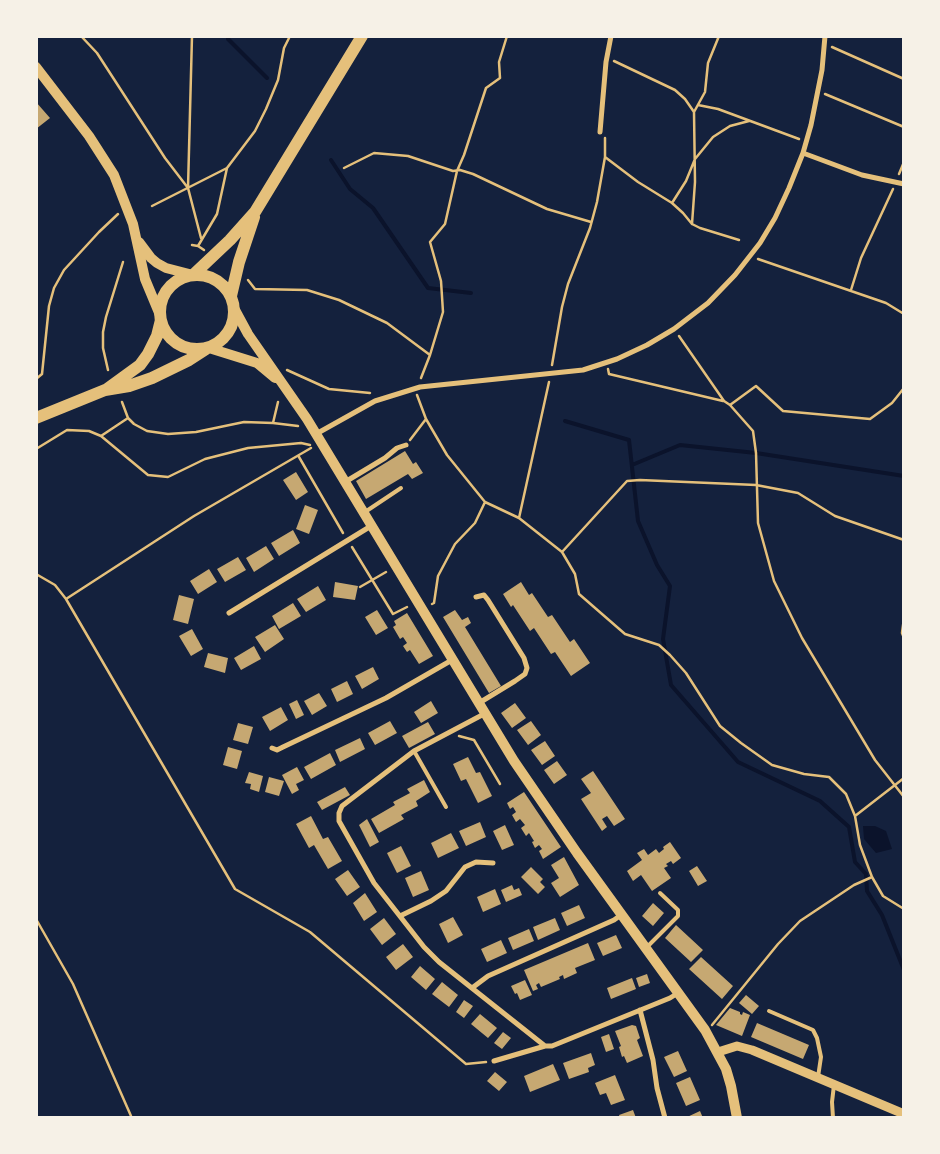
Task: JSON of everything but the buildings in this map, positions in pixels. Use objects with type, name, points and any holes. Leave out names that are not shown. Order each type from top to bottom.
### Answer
[{"type":"highway","points":[[192,275],[230,240],[255,212],[362,36]]},
{"type":"highway","points":[[231,296],[239,262],[255,212]]},
{"type":"highway","points":[[36,418],[105,390],[129,386],[152,378],[190,360],[220,342],[233,324],[235,310],[231,296],[224,286],[213,278],[192,275],[184,277],[171,286],[162,302],[157,336],[148,354],[140,365],[105,390]]},
{"type":"highway","points":[[160,318],[167,334],[176,343],[193,350],[208,349]]},
{"type":"main road","points":[[36,67],[107,162],[120,190],[137,239],[143,271],[160,318]]},
{"type":"main road","points":[[137,239],[157,264],[192,275]]},
{"type":"main road","points":[[235,310],[248,334],[281,384],[301,409],[484,714],[546,809],[705,1030],[718,1052],[731,1086],[737,1118]]},
{"type":"main road","points":[[208,349],[257,363],[281,384]]},
{"type":"street","points":[[600,132],[606,58],[611,36]]},
{"type":"street","points":[[316,434],[375,401],[418,388],[584,370],[606,363],[647,345],[708,303],[735,275],[760,243],[775,218],[803,153],[819,92],[826,36]]},
{"type":"street","points":[[803,153],[862,175],[904,184]]},
{"type":"street","points":[[345,482],[385,458],[397,448],[406,445]]},
{"type":"street","points":[[229,613],[371,526]]},
{"type":"street","points":[[476,597],[484,595],[488,600],[524,658],[527,668],[525,674],[478,703]]},
{"type":"street","points":[[272,748],[277,750],[283,748],[386,698],[452,660]]},
{"type":"street","points":[[484,714],[414,751],[342,806],[339,822],[374,883],[439,962],[545,1046]]},
{"type":"street","points":[[400,916],[432,901],[446,891],[465,867],[476,862],[492,863]]},
{"type":"street","points":[[472,988],[488,976],[614,920],[621,915]]},
{"type":"street","points":[[494,1060],[545,1046],[552,1046],[678,994]]},
{"type":"street","points":[[640,1010],[653,1060],[657,1088],[666,1118]]},
{"type":"street","points":[[718,1052],[737,1046],[752,1050],[904,1114]]},
{"type":"lane","points":[[364,513],[401,488]]},
{"type":"lane","points":[[414,751],[446,807]]},
{"type":"lane","points":[[646,948],[678,916],[678,910],[660,893]]},
{"type":"lane","points":[[769,1011],[813,1030],[822,1057],[818,1077]]},
{"type":"lane","points":[[834,1118],[832,1102],[835,1084]]},
{"type":"path","points":[[82,36],[97,53],[164,158],[188,188]]},
{"type":"path","points":[[192,36],[188,188],[202,239]]},
{"type":"path","points":[[198,246],[217,214],[227,168],[255,131],[266,110],[278,80],[284,48],[290,36]]},
{"type":"path","points":[[507,36],[499,62],[500,78],[486,88],[464,155],[457,170],[445,224],[430,242],[441,281],[444,312],[430,355],[420,377],[418,388],[426,419],[447,455],[486,502],[519,518],[562,552],[575,574],[579,594],[625,634],[659,645],[670,654],[686,673],[720,726],[772,765],[804,774],[829,777],[846,794],[855,816],[860,845],[872,877],[883,896],[904,909]]},
{"type":"path","points":[[692,224],[695,159],[694,112],[704,92],[708,63],[719,36]]},
{"type":"path","points":[[825,44],[904,79]]},
{"type":"path","points":[[606,58],[675,90],[685,99],[694,112]]},
{"type":"path","points":[[819,92],[854,105],[904,128]]},
{"type":"path","points":[[698,105],[718,109],[806,141]]},
{"type":"path","points":[[672,203],[686,181],[695,159],[713,137],[730,126],[749,121]]},
{"type":"path","points":[[519,518],[551,374],[562,307],[568,284],[591,222],[605,157],[606,135]]},
{"type":"path","points":[[344,168],[374,153],[408,156],[473,174],[547,209],[591,222]]},
{"type":"path","points":[[605,157],[638,182],[672,203],[684,213],[692,224],[714,234],[739,240]]},
{"type":"path","points":[[851,290],[861,258],[904,162]]},
{"type":"path","points":[[152,206],[227,168]]},
{"type":"path","points":[[36,379],[42,374],[49,306],[54,288],[64,270],[99,232],[119,214]]},
{"type":"path","points":[[192,245],[198,246],[208,253]]},
{"type":"path","points":[[749,257],[851,290],[886,303],[904,314]]},
{"type":"path","points":[[108,370],[103,348],[103,332],[123,262]]},
{"type":"path","points":[[243,276],[255,289],[307,290],[339,300],[387,323],[430,355]]},
{"type":"path","points":[[674,328],[724,401]]},
{"type":"path","points":[[606,363],[609,374],[724,401],[753,430],[756,453],[758,523],[774,581],[802,638],[875,760],[904,797]]},
{"type":"path","points":[[285,369],[329,389],[391,396]]},
{"type":"path","points":[[730,405],[756,386],[783,411],[870,419],[892,403],[904,388]]},
{"type":"path","points":[[122,402],[128,418],[134,424],[147,431],[168,434],[196,432],[244,422],[273,423],[302,428]]},
{"type":"path","points":[[273,423],[278,402]]},
{"type":"path","points":[[101,436],[128,418]]},
{"type":"path","points":[[406,445],[426,419]]},
{"type":"path","points":[[36,449],[67,430],[89,431],[101,436],[148,475],[168,477],[205,460],[248,448],[301,443],[314,446],[194,516],[66,599]]},
{"type":"path","points":[[299,457],[343,534]]},
{"type":"path","points":[[562,552],[627,480],[756,484],[798,493],[835,516],[904,540]]},
{"type":"path","points":[[422,610],[434,603],[438,576],[455,544],[476,523],[486,502]]},
{"type":"path","points":[[352,546],[393,614],[410,605]]},
{"type":"path","points":[[360,587],[390,570]]},
{"type":"path","points":[[36,574],[55,585],[66,599],[235,889],[310,932],[466,1064],[494,1060]]},
{"type":"path","points":[[904,618],[902,633],[904,638]]},
{"type":"path","points":[[450,733],[474,740],[500,784]]},
{"type":"path","points":[[855,816],[904,778]]},
{"type":"path","points":[[711,1026],[778,944],[800,921],[854,885],[872,877]]},
{"type":"path","points":[[36,919],[73,984],[131,1116]]},
{"type":"water","points":[[863,826],[875,826],[886,831],[892,849],[876,853],[864,839]]},
{"type":"waterway","points":[[228,36],[228,39],[267,78]]},
{"type":"waterway","points":[[331,160],[350,189],[373,208],[428,288],[471,293]]},
{"type":"waterway","points":[[565,421],[629,440],[638,521],[657,565],[670,586],[663,639],[671,685],[738,762],[820,801],[849,827],[855,862],[866,874],[867,891],[882,915],[904,970]]},
{"type":"waterway","points":[[632,465],[680,445],[756,453],[904,476]]},
{"type":"waterway","points":[[904,1002],[904,1061]]}]
